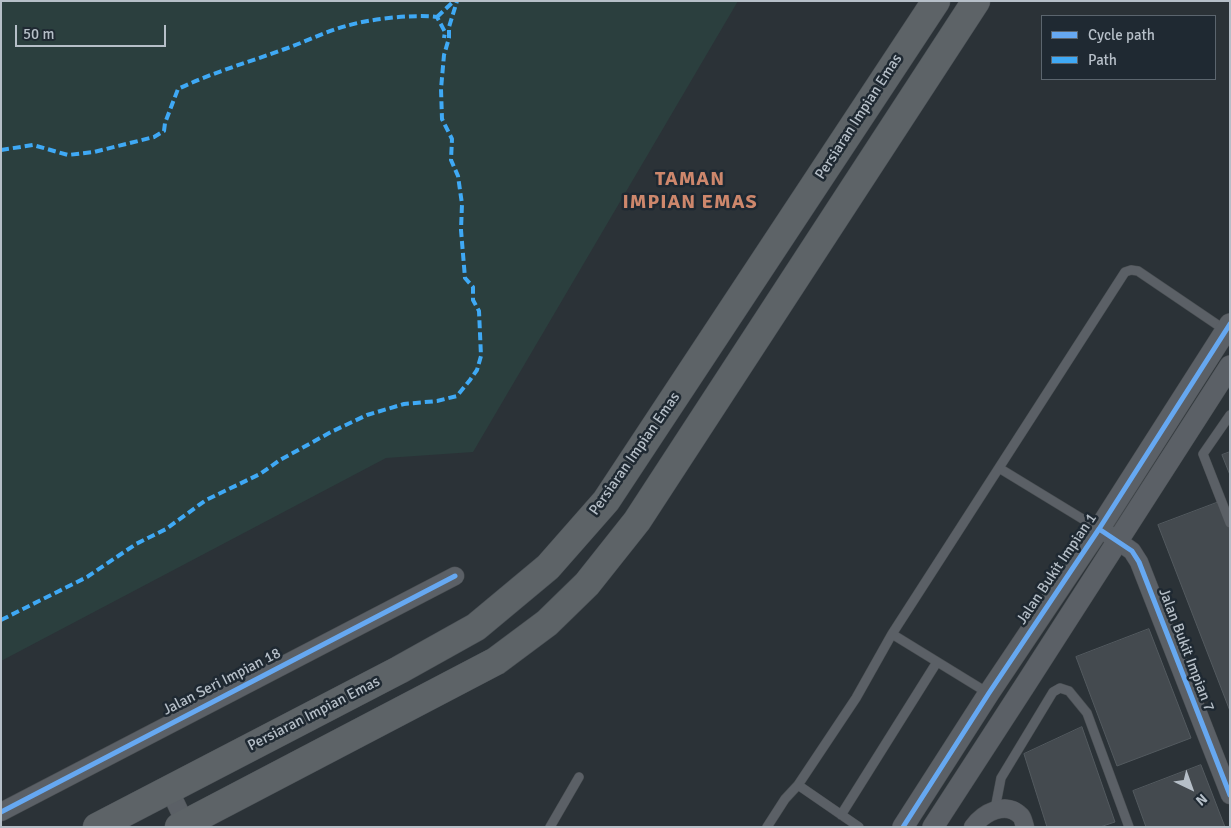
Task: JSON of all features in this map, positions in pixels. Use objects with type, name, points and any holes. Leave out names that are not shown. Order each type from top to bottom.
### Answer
[{"type":"main road","name":"Persiaran Impian Emas","points":[[97,827],[399,670],[476,627],[548,567],[606,501],[936,1]]},
{"type":"main road","points":[[184,826],[496,661],[547,623],[587,584],[637,521],[976,1]]},
{"type":"street","name":"Jalan Bukit Impian 1","points":[[903,827],[1228,327]]},
{"type":"street","points":[[933,827],[1230,366]]},
{"type":"street","name":"Jalan Bukit Impian 7","points":[[1099,528],[1132,551],[1139,562],[1230,795]]},
{"type":"street","name":"Jalan Seri Impian 18","points":[[1,812],[455,576]]},
{"type":"street","points":[[169,790],[184,826]]},
{"type":"street","points":[[973,827],[977,821],[995,809],[1008,808],[1021,816],[1025,827]]},
{"type":"lane","points":[[766,827],[785,799],[798,785],[856,698],[892,634],[1125,272],[1131,270],[1138,271],[1228,327]]},
{"type":"lane","points":[[1230,415],[1203,454],[1230,523]]},
{"type":"lane","points":[[999,468],[1099,528]]},
{"type":"lane","points":[[892,634],[989,693]]},
{"type":"lane","points":[[841,815],[937,662]]},
{"type":"lane","points":[[995,809],[1001,778],[1054,692],[1060,688],[1069,691],[1087,713],[1129,827]]},
{"type":"lane","points":[[550,827],[579,777]]},
{"type":"lane","points":[[798,785],[859,827]]},
{"type":"green space","points":[[1,1],[738,1],[473,452],[386,458],[1,661]]},
{"type":"building","points":[[1230,452],[1230,475],[1222,455]]},
{"type":"building","points":[[1219,502],[1230,530],[1230,711],[1158,525]]},
{"type":"building","points":[[1149,629],[1191,738],[1117,766],[1076,657]]},
{"type":"building","points":[[1082,727],[1115,822],[1100,827],[1047,827],[1024,754]]},
{"type":"building","points":[[1201,765],[1225,827],[1146,827],[1133,791]]},
{"type":"marked path","points":[[437,17],[454,1]]},
{"type":"marked path","points":[[1,620],[87,577],[136,544],[166,529],[206,500],[260,474],[280,460],[331,432],[367,415],[404,404],[437,401],[457,396],[470,380],[477,370],[481,356],[479,311],[473,300],[473,287],[465,278],[461,230],[462,204],[458,176],[451,160],[452,139],[442,119],[441,89],[444,55],[449,38],[449,27],[457,1]]},
{"type":"marked path","points":[[1,150],[33,145],[68,155],[94,152],[154,137],[164,131],[165,123],[178,89],[216,73],[356,23],[404,17],[437,17],[445,32],[444,38]]},
{"type":"cycle path","points":[[903,827],[989,693],[1099,529],[1230,324]]},
{"type":"cycle path","points":[[1099,529],[1132,551],[1139,562],[1230,795]]},
{"type":"cycle path","points":[[1,812],[455,576]]},
{"type":"district","name":"TAMAN IMPIAN EMAS","points":[[690,192]]}]
